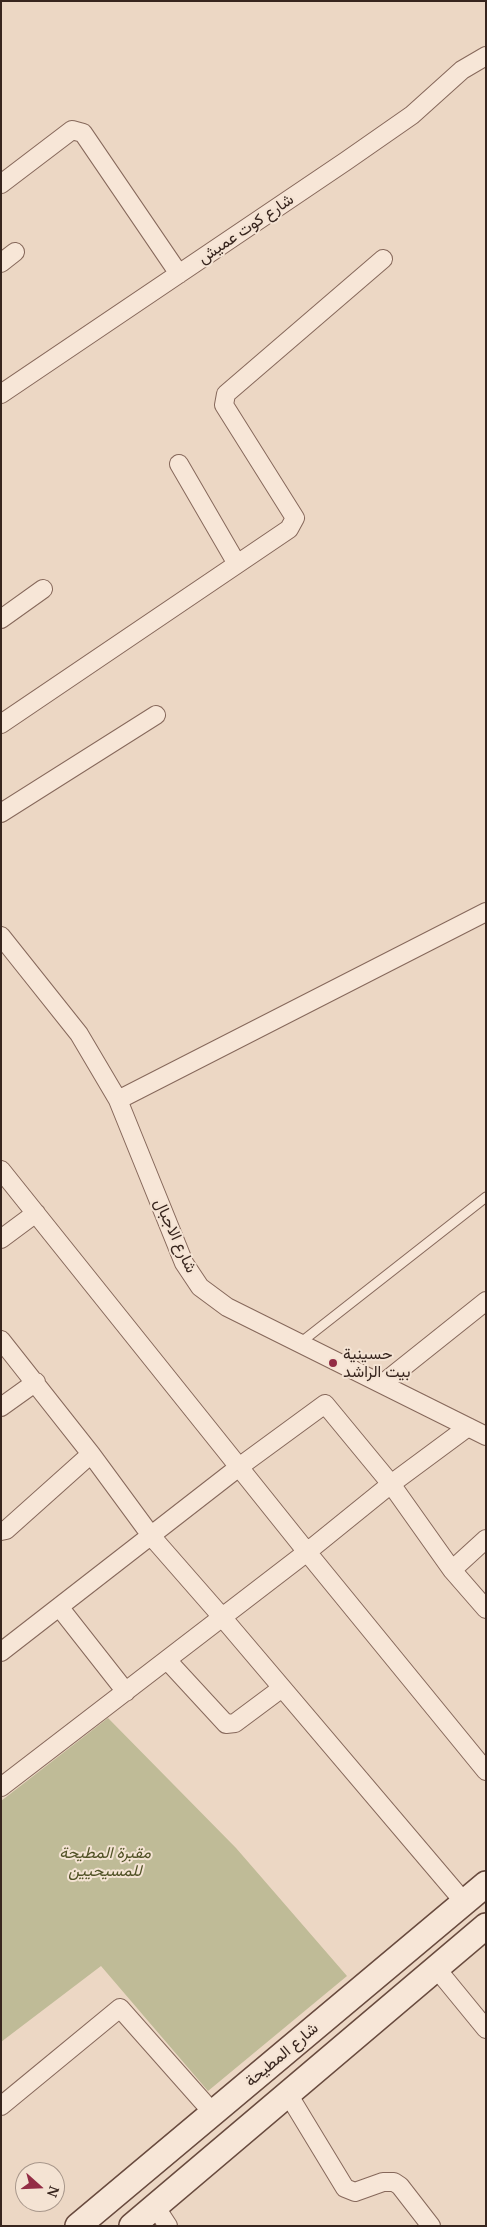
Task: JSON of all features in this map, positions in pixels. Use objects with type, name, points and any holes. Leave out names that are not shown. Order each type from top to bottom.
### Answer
[{"type":"street","name":"شارع كوت عميش","points":[[1,394],[412,115],[462,70],[486,56]]},
{"type":"street","points":[[1,184],[72,130],[83,133],[179,274]]},
{"type":"street","points":[[1,263],[16,252]]},
{"type":"street","points":[[1,724],[289,528],[295,518],[224,405],[226,394],[383,259]]},
{"type":"street","points":[[179,464],[237,564]]},
{"type":"street","points":[[1,619],[43,589]]},
{"type":"street","points":[[1,813],[156,715]]},
{"type":"street","points":[[118,1100],[486,912]]},
{"type":"street","name":"شارع الاجبال","points":[[1,936],[79,1034],[118,1100],[184,1263],[200,1287],[227,1307],[486,1436]]},
{"type":"street","points":[[1,1170],[307,1552],[486,1770]]},
{"type":"street","points":[[1,1238],[36,1213]]},
{"type":"street","points":[[382,1384],[486,1301]]},
{"type":"street","points":[[1,1340],[92,1454],[152,1537],[464,1902]]},
{"type":"street","points":[[1,1407],[36,1382]]},
{"type":"street","points":[[1,1652],[152,1537],[239,1467],[324,1404],[391,1484],[452,1570],[486,1609]]},
{"type":"street","points":[[1,1787],[307,1552],[391,1484],[468,1428]]},
{"type":"street","points":[[1,1531],[6,1530],[92,1454]]},
{"type":"street","points":[[452,1570],[486,1538]]},
{"type":"street","points":[[60,1608],[126,1692]]},
{"type":"street","points":[[167,1660],[226,1724],[235,1724],[282,1688]]},
{"type":"street","name":"شارع المطيحة","points":[[78,2226],[486,1884]]},
{"type":"street","name":"شارع المطيحة","points":[[132,2226],[162,2216],[288,2094],[486,1926]]},
{"type":"street","points":[[436,1968],[486,2029]]},
{"type":"street","points":[[1,2106],[120,2008],[213,2114]]},
{"type":"street","points":[[288,2094],[345,2188],[355,2192],[383,2182],[394,2182],[400,2186],[431,2226]]},
{"type":"lane","points":[[300,1343],[486,1197]]},
{"type":"green space","name":"مقبرة المطيحة للمسيحيين","points":[[108,1718],[236,1848],[347,1976],[208,2091],[101,1966],[1,2042],[1,1801]]},
{"type":"place","name":"حسينية بيت الراشد","points":[[333,1363]]}]
